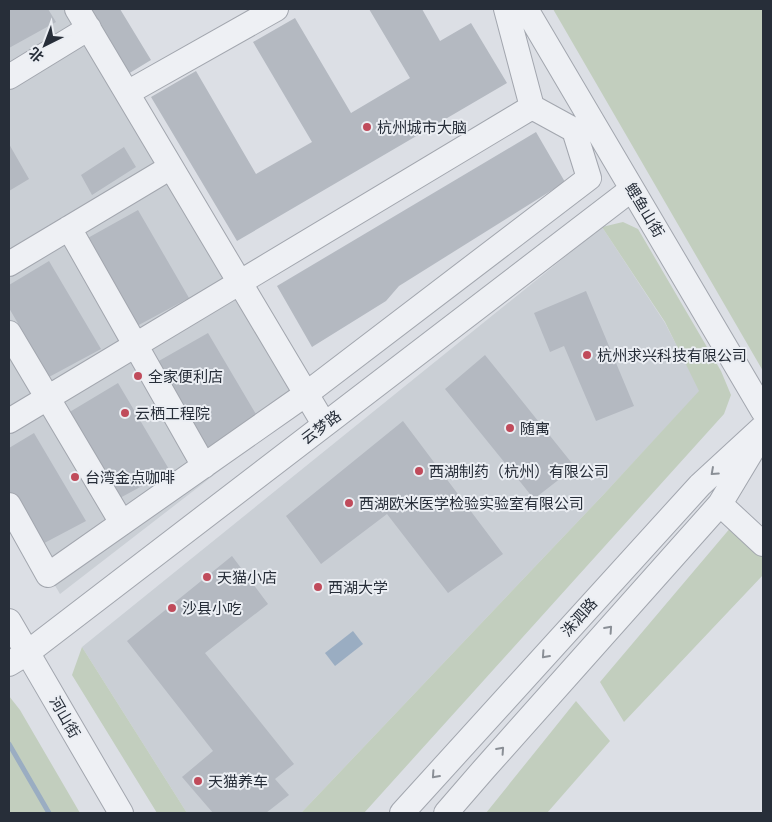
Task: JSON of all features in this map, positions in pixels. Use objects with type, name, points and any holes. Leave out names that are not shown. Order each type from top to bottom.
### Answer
[{"type":"street","points":[[127,93],[276,9]]},
{"type":"street","points":[[9,505],[48,575],[306,394],[589,178],[574,130],[532,107],[506,9]]},
{"type":"street","name":"鲤鱼山街","points":[[526,9],[763,411]]},
{"type":"street","points":[[9,77],[83,19],[324,424]]},
{"type":"street","points":[[9,421],[532,107]]},
{"type":"street","points":[[9,264],[171,167]]},
{"type":"street","name":"云梦路","points":[[18,658],[632,189]]},
{"type":"street","points":[[69,228],[204,466]]},
{"type":"street","points":[[9,333],[122,523]]},
{"type":"street","name":"洙泗路","points":[[402,813],[700,485],[763,427]]},
{"type":"street","name":"洙泗路","points":[[446,813],[720,504],[763,432]]},
{"type":"street","points":[[720,504],[763,544]]},
{"type":"street","name":"河山街","points":[[9,621],[18,658],[121,813]]},
{"type":"shaded area","points":[[9,9],[66,9],[294,385],[289,417],[60,594],[9,507]]},
{"type":"shaded area","points":[[602,227],[665,323],[700,391],[301,813],[187,813],[82,647]]},
{"type":"green space","points":[[553,9],[763,9],[763,371]]},
{"type":"green space","points":[[623,222],[638,229],[721,371],[731,395],[724,414],[364,813],[301,813],[604,494],[699,391],[665,322],[602,227]]},
{"type":"green space","points":[[737,520],[763,544],[763,575],[624,722],[600,682]]},
{"type":"green space","points":[[82,647],[187,813],[157,813],[72,675]]},
{"type":"green space","points":[[9,696],[20,710],[80,813],[9,813]]},
{"type":"green space","points":[[576,701],[610,741],[547,813],[486,813]]},
{"type":"water","points":[[353,631],[363,644],[335,666],[325,653]]},
{"type":"building","points":[[9,9],[48,9],[56,22],[9,48]]},
{"type":"building","points":[[80,9],[120,9],[151,60],[123,77]]},
{"type":"building","name":"杭州城市大脑","points":[[369,9],[422,9],[440,41],[471,23],[507,83],[237,241],[151,97],[196,71],[256,174],[312,142],[253,42],[295,18],[351,113],[410,78]]},
{"type":"building","points":[[536,132],[565,182],[399,286],[386,301],[312,347],[277,286]]},
{"type":"building","points":[[9,144],[29,179],[9,191]]},
{"type":"building","points":[[124,147],[136,167],[92,195],[81,175]]},
{"type":"building","points":[[138,210],[189,298],[137,326],[86,239]]},
{"type":"building","points":[[49,261],[101,349],[49,377],[9,308],[9,285]]},
{"type":"building","points":[[586,291],[634,406],[596,421],[564,346],[550,352],[534,313]]},
{"type":"building","points":[[208,333],[260,421],[207,449],[157,362]]},
{"type":"building","name":"随寓","points":[[485,355],[575,467],[534,499],[445,389]]},
{"type":"building","points":[[118,383],[170,471],[118,499],[68,413]]},
{"type":"building","points":[[403,421],[503,554],[448,593],[387,514],[321,564],[286,516]]},
{"type":"building","points":[[34,433],[86,521],[33,549],[9,507],[9,448]]},
{"type":"building","points":[[232,556],[268,604],[205,653],[294,764],[275,779],[289,795],[266,813],[213,813],[182,777],[213,751],[127,641]]},
{"type":"waterway","points":[[9,744],[49,813]]},
{"type":"place","name":"杭州城市大脑","points":[[367,127]]},
{"type":"place","name":"杭州求兴科技有限公司","points":[[587,355]]},
{"type":"place","name":"全家便利店","points":[[138,376]]},
{"type":"place","name":"云栖工程院","points":[[125,413]]},
{"type":"place","name":"随寓","points":[[510,428]]},
{"type":"place","name":"西湖制药（杭州）有限公司","points":[[419,471]]},
{"type":"place","name":"台湾金点咖啡","points":[[75,477]]},
{"type":"place","name":"西湖欧米医学检验实验室有限公司","points":[[349,503]]},
{"type":"place","name":"天猫小店","points":[[207,577]]},
{"type":"place","name":"西湖大学","points":[[318,587]]},
{"type":"place","name":"沙县小吃","points":[[172,608]]},
{"type":"place","name":"天猫养车","points":[[198,781]]}]
